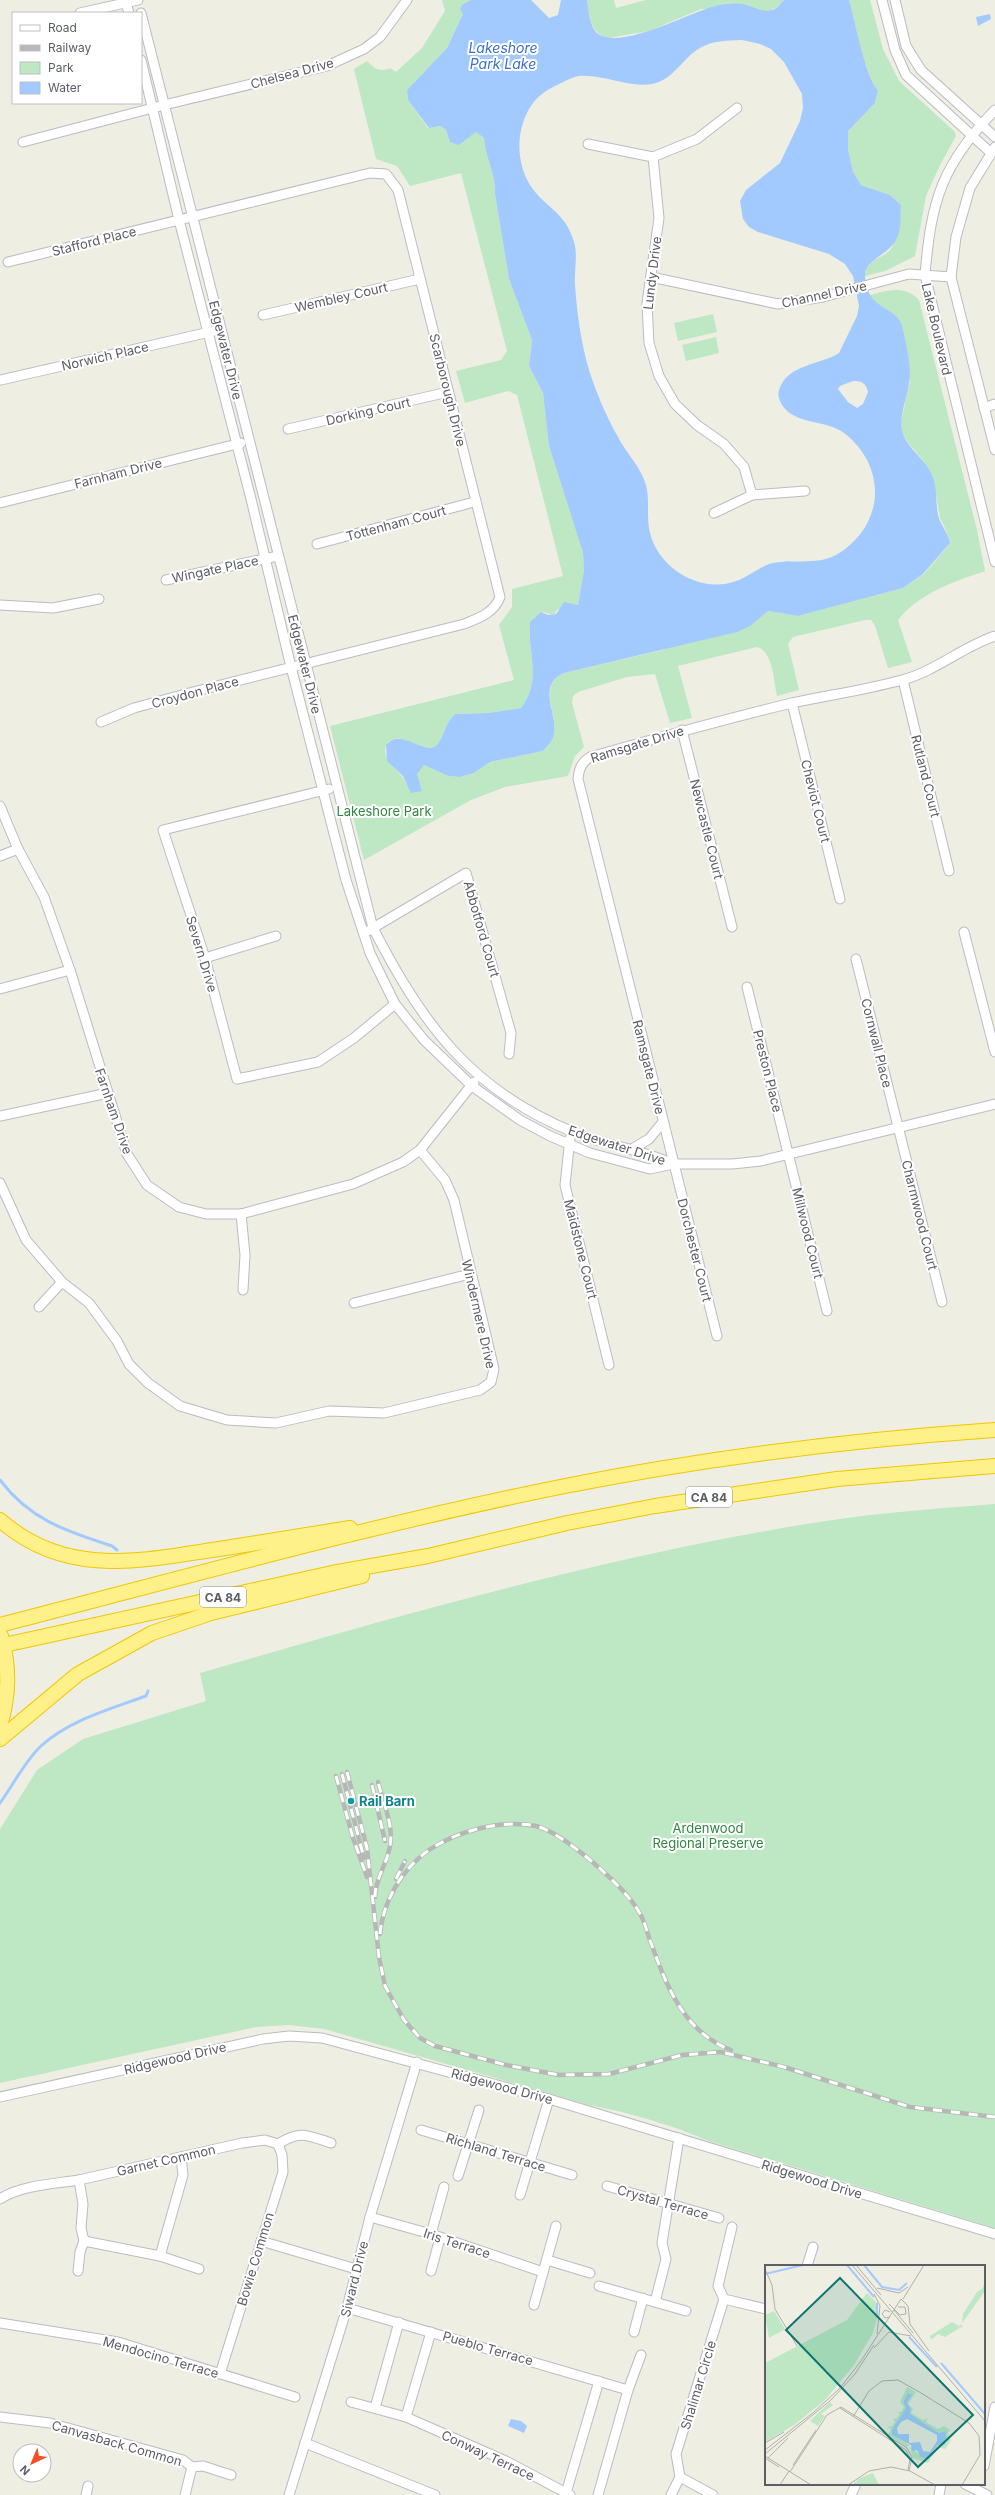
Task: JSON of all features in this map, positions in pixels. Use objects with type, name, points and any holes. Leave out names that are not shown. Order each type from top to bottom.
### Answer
[{"type":"highway","points":[[6,1623],[445,1513],[567,1486],[745,1455],[923,1435],[995,1430]]},
{"type":"highway","name":"CA 84","points":[[2,1646],[332,1572],[428,1556],[567,1523],[678,1502],[837,1479],[995,1466]]},
{"type":"highway","points":[[0,1520],[12,1530],[35,1544],[60,1554],[86,1561],[109,1563],[156,1559],[445,1513]]},
{"type":"highway","points":[[0,1739],[78,1674],[152,1633],[211,1613],[385,1570],[428,1556]]},
{"type":"highway","points":[[0,1631],[2,1646],[9,1669],[8,1691],[0,1726]]},
{"type":"street","name":"Edgewater Drive","points":[[138,0],[141,12]]},
{"type":"street","points":[[84,12],[126,1],[138,0]]},
{"type":"street","name":"Chelsea Drive","points":[[23,142],[164,105],[327,66],[364,49],[380,37],[407,0]]},
{"type":"street","points":[[882,0],[895,50],[906,75],[972,135],[993,150]]},
{"type":"street","points":[[895,0],[906,46],[921,70],[995,137]]},
{"type":"street","points":[[126,1],[129,12]]},
{"type":"street","name":"Edgewater Drive","points":[[142,17],[248,441],[373,928],[396,973],[426,1020],[478,1076],[518,1104],[572,1132],[652,1154],[673,1164]]},
{"type":"street","name":"Edgewater Drive","points":[[142,64],[154,108],[179,220],[209,332],[291,667],[346,880],[370,954],[395,1004],[433,1050],[472,1086],[520,1120],[550,1136],[590,1153],[650,1169],[673,1164],[732,1164],[789,1155],[995,1104]]},
{"type":"street","points":[[588,144],[654,157],[697,139],[737,108]]},
{"type":"street","name":"Lake Boulevard","points":[[995,110],[981,124],[959,152],[940,186],[929,228],[925,275],[995,562]]},
{"type":"street","name":"Lake Boulevard","points":[[993,150],[970,188],[956,237],[951,277],[995,450]]},
{"type":"street","name":"Lundy Drive","points":[[654,157],[658,218],[651,277],[646,303],[646,322],[649,343],[659,376],[675,404],[697,425],[724,444],[744,467],[752,495]]},
{"type":"street","name":"Scarborough Drive","points":[[179,220],[377,172],[386,174],[398,190],[474,502],[500,597],[497,605],[482,616],[464,624],[291,667]]},
{"type":"street","name":"Stafford Place","points":[[8,262],[179,220]]},
{"type":"street","name":"Channel Drive","points":[[651,277],[778,304],[822,297],[909,274],[951,277]]},
{"type":"street","name":"Wembley Court","points":[[263,315],[420,279]]},
{"type":"street","name":"Norwich Place","points":[[1,380],[221,329]]},
{"type":"street","name":"Dorking Court","points":[[288,429],[448,392]]},
{"type":"street","points":[[984,408],[995,404]]},
{"type":"street","name":"Farnham Drive","points":[[0,503],[248,441]]},
{"type":"street","points":[[714,513],[752,495],[805,491]]},
{"type":"street","name":"Tottenham Court","points":[[317,544],[474,502]]},
{"type":"street","name":"Wingate Place","points":[[166,580],[278,556]]},
{"type":"street","points":[[0,605],[53,608],[99,599]]},
{"type":"street","name":"Ramsgate Drive","points":[[673,1164],[578,779],[581,765],[590,757],[682,730],[792,703],[903,680],[933,669],[962,651],[995,636]]},
{"type":"street","name":"Croydon Place","points":[[101,722],[134,708],[291,667]]},
{"type":"street","name":"Rutland Court","points":[[903,680],[949,871]]},
{"type":"street","name":"Cheviot Court","points":[[792,703],[840,899]]},
{"type":"street","name":"Newcastle Court","points":[[682,730],[732,927]]},
{"type":"street","name":"Severn Drive","points":[[336,787],[162,830],[205,958],[237,1079],[318,1062],[354,1038],[395,1004]]},
{"type":"street","name":"Farnham Drive","points":[[0,806],[18,849],[44,897],[70,970],[127,1154],[147,1186],[179,1207],[206,1214],[241,1214],[354,1184],[403,1162],[420,1150],[472,1086],[478,1076]]},
{"type":"street","points":[[0,856],[18,849]]},
{"type":"street","name":"Abbotford Court","points":[[363,934],[466,873],[511,1033],[509,1054]]},
{"type":"street","points":[[964,932],[995,1052]]},
{"type":"street","points":[[205,958],[276,936]]},
{"type":"street","name":"Cornwall Place","points":[[856,959],[898,1128]]},
{"type":"street","points":[[0,989],[70,970]]},
{"type":"street","name":"Preston Place","points":[[747,986],[789,1155]]},
{"type":"street","points":[[0,1116],[108,1093]]},
{"type":"street","points":[[632,1149],[649,1139],[663,1122]]},
{"type":"street","name":"Charmwood Court","points":[[898,1128],[942,1302]]},
{"type":"street","name":"Maidstone Court","points":[[572,1132],[569,1143],[565,1184],[609,1365]]},
{"type":"street","name":"Windermere Drive","points":[[0,1183],[26,1240],[62,1282],[89,1303],[117,1341],[129,1364],[148,1383],[180,1406],[227,1420],[276,1423],[329,1411],[384,1413],[480,1390],[486,1386],[494,1376],[494,1369],[470,1274],[454,1200],[445,1180],[420,1150]]},
{"type":"street","name":"Millwood Court","points":[[789,1155],[827,1311]]},
{"type":"street","name":"Dorchester Court","points":[[673,1164],[717,1336]]},
{"type":"street","points":[[241,1214],[245,1255],[243,1290]]},
{"type":"street","points":[[354,1303],[470,1274]]},
{"type":"street","points":[[39,1307],[62,1282]]},
{"type":"street","name":"Ridgewood Drive","points":[[0,2097],[263,2039],[289,2036],[322,2038],[417,2062],[549,2099],[995,2234]]},
{"type":"street","name":"Siward Drive","points":[[289,2495],[347,2308],[370,2217],[417,2062]]},
{"type":"street","points":[[520,2195],[549,2099]]},
{"type":"street","points":[[458,2176],[479,2110]]},
{"type":"street","name":"Richland Terrace","points":[[421,2130],[572,2175]]},
{"type":"street","points":[[278,2144],[291,2136],[303,2134],[331,2143]]},
{"type":"street","points":[[655,2302],[666,2259],[662,2243],[679,2138]]},
{"type":"street","name":"Garnet Common","points":[[0,2199],[7,2194],[79,2180],[242,2143],[265,2140],[278,2144]]},
{"type":"street","name":"Bowie Common","points":[[220,2374],[283,2172],[282,2154],[278,2144]]},
{"type":"street","points":[[160,2256],[183,2175],[181,2157]]},
{"type":"street","points":[[78,2271],[80,2252],[84,2241],[81,2228],[83,2204],[79,2180]]},
{"type":"street","name":"Crystal Terrace","points":[[607,2186],[719,2218]]},
{"type":"street","points":[[431,2234],[444,2187]]},
{"type":"street","name":"Iris Terrace","points":[[370,2217],[431,2234],[543,2272]]},
{"type":"street","points":[[534,2304],[556,2226]]},
{"type":"street","points":[[732,2227],[718,2286],[724,2299],[765,2309]]},
{"type":"street","points":[[431,2271],[440,2238]]},
{"type":"street","points":[[84,2241],[160,2256],[199,2269]]},
{"type":"street","points":[[261,2241],[356,2269]]},
{"type":"street","points":[[807,2265],[813,2247]]},
{"type":"street","points":[[546,2260],[590,2273]]},
{"type":"street","points":[[599,2286],[686,2311]]},
{"type":"street","points":[[634,2332],[644,2298]]},
{"type":"street","name":"Shalimar Circle","points":[[680,2477],[676,2454],[724,2299]]},
{"type":"street","name":"Pueblo Terrace","points":[[347,2308],[400,2322],[628,2390]]},
{"type":"street","points":[[375,2408],[400,2322]]},
{"type":"street","name":"Mendocino Terrace","points":[[0,2323],[118,2342],[296,2397]]},
{"type":"street","points":[[406,2417],[431,2332]]},
{"type":"street","points":[[598,2495],[628,2390],[641,2355]]},
{"type":"street","points":[[568,2494],[599,2381]]},
{"type":"street","name":"Conway Terrace","points":[[351,2402],[406,2417],[506,2461],[568,2494]]},
{"type":"street","points":[[985,2461],[995,2407]]},
{"type":"street","name":"Canvasback Common","points":[[0,2416],[50,2423],[183,2460],[192,2467],[203,2466],[231,2475]]},
{"type":"street","points":[[306,2443],[435,2495]]},
{"type":"street","points":[[185,2495],[192,2467]]},
{"type":"street","points":[[670,2495],[680,2477],[713,2495]]},
{"type":"street","points":[[851,2495],[856,2485]]},
{"type":"street","points":[[939,2495],[941,2485]]},
{"type":"street","points":[[967,2485],[980,2492]]},
{"type":"green space","name":"Lakeshore Park","points":[[442,0],[471,0],[462,11],[463,14],[447,48],[407,90],[408,100],[428,128],[440,126],[446,130],[450,142],[460,144],[476,132],[484,138],[486,152],[494,179],[495,194],[509,279],[532,340],[529,366],[543,393],[549,446],[583,553],[584,570],[578,605],[570,604],[557,610],[554,615],[543,612],[530,622],[533,676],[528,697],[521,708],[488,713],[455,714],[451,718],[441,739],[435,747],[420,747],[398,738],[389,741],[385,752],[387,757],[406,782],[424,765],[448,776],[460,777],[474,773],[490,762],[543,751],[552,740],[555,729],[550,694],[551,686],[556,679],[564,673],[659,651],[756,620],[768,611],[798,616],[903,588],[924,574],[950,543],[940,518],[933,478],[923,460],[908,443],[902,433],[901,421],[910,382],[901,325],[893,314],[878,306],[870,295],[896,290],[908,292],[919,300],[977,530],[985,571],[950,584],[926,596],[906,611],[898,620],[912,662],[888,668],[875,626],[871,620],[865,620],[793,637],[788,644],[799,690],[777,696],[770,661],[766,654],[757,647],[678,666],[692,718],[670,723],[655,674],[627,677],[578,692],[573,696],[572,703],[584,747],[575,756],[568,776],[505,787],[471,800],[364,860],[330,726],[514,680],[499,625],[512,607],[512,589],[563,576],[517,395],[508,391],[465,403],[456,371],[501,360],[507,351],[461,173],[410,186],[397,166],[376,159],[354,69],[367,61],[377,69],[383,70],[390,68],[396,72],[422,48],[445,11]]},
{"type":"green space","points":[[587,0],[614,0],[616,8],[646,0],[784,0],[777,7],[769,11],[701,9],[649,31],[608,38],[602,36],[594,28],[590,18]]},
{"type":"green space","points":[[849,0],[870,0],[883,49],[899,81],[954,131],[956,136],[940,165],[926,196],[915,256],[885,271],[865,276],[869,265],[886,254],[893,245],[901,205],[890,195],[861,185],[853,172],[848,149],[848,131],[875,103],[878,90],[873,84],[865,62]]},
{"type":"green space","points":[[713,314],[717,332],[678,341],[674,323]]},
{"type":"green space","points":[[716,337],[719,353],[686,361],[682,345]]},
{"type":"green space","name":"Ardenwood Regional Preserve","points":[[995,1504],[995,2228],[709,2141],[679,2129],[650,2120],[589,2105],[324,2029],[289,2025],[256,2027],[0,2083],[0,1829],[37,1770],[83,1739],[206,1701],[200,1673],[498,1590],[648,1554],[800,1525],[873,1515]]},
{"type":"water","name":"Lakeshore Park Lake","points":[[471,0],[531,0],[549,18],[558,15],[561,0],[587,0],[591,21],[596,32],[606,37],[620,38],[654,29],[715,6],[743,4],[769,11],[775,9],[784,0],[849,0],[869,74],[878,90],[875,103],[848,131],[848,149],[853,172],[861,185],[890,195],[901,205],[898,236],[888,250],[868,266],[865,275],[867,287],[870,295],[894,314],[899,319],[902,326],[908,355],[910,377],[901,425],[902,431],[907,442],[927,466],[933,477],[936,489],[938,515],[950,543],[923,574],[903,588],[798,616],[768,611],[750,626],[737,632],[564,673],[555,679],[551,686],[549,694],[555,729],[552,740],[543,751],[490,762],[474,773],[460,777],[448,776],[424,765],[417,774],[422,791],[411,793],[403,776],[387,761],[386,745],[391,740],[403,739],[422,746],[435,747],[441,739],[451,718],[455,714],[488,713],[521,708],[528,697],[533,676],[530,622],[541,612],[548,615],[556,614],[564,602],[578,605],[584,570],[583,553],[549,446],[543,393],[529,366],[532,340],[509,279],[495,194],[494,179],[486,152],[484,138],[476,132],[459,145],[450,142],[446,130],[440,126],[429,128],[408,100],[407,90],[447,48],[463,14],[460,9],[462,5]],"holes":[[[742,40],[760,44],[771,49],[784,62],[802,94],[803,108],[800,121],[780,163],[746,190],[740,201],[743,219],[749,227],[758,232],[829,254],[845,264],[853,276],[859,306],[857,316],[839,353],[797,370],[790,375],[783,381],[778,394],[779,398],[784,408],[790,413],[799,418],[838,429],[859,447],[868,463],[874,480],[875,497],[871,513],[864,529],[852,543],[836,555],[820,560],[777,562],[769,564],[736,581],[723,584],[709,584],[696,581],[683,575],[662,558],[655,546],[650,533],[648,521],[648,497],[644,478],[621,443],[609,421],[586,360],[577,306],[575,280],[576,252],[574,242],[570,232],[560,216],[536,193],[530,185],[522,167],[519,147],[525,118],[535,101],[541,95],[571,78],[588,76],[625,83],[643,85],[652,84],[667,78],[688,57],[705,45],[721,41]],[[853,381],[863,383],[868,392],[863,404],[857,408],[848,402],[838,389],[840,386]]]},
{"type":"water","points":[[990,14],[991,19],[978,26],[976,17]]},
{"type":"water","points":[[511,2419],[521,2421],[527,2426],[524,2433],[508,2426]]},
{"type":"waterway","points":[[0,1480],[12,1494],[36,1515],[64,1529],[112,1546],[117,1550]]},
{"type":"waterway","points":[[0,1803],[19,1773],[35,1752],[52,1737],[77,1722],[146,1696],[148,1691]]},
{"type":"railway","points":[[347,1772],[367,1848],[379,1957],[385,1986],[404,2020],[420,2038],[435,2046],[506,2065],[559,2075],[609,2074],[682,2055],[721,2052],[784,2067],[910,2107],[995,2117]]},
{"type":"railway","points":[[342,1774],[364,1858]]},
{"type":"railway","points":[[336,1776],[353,1838],[367,1877]]},
{"type":"railway","points":[[375,1897],[377,1884],[388,1853],[391,1838],[391,1830],[378,1782]]},
{"type":"railway","points":[[372,1785],[385,1841]]},
{"type":"railway","points":[[380,1934],[385,1910],[402,1876],[410,1866],[429,1850],[453,1837],[480,1828],[509,1824],[536,1826],[562,1839],[593,1862],[632,1901],[641,1916],[664,1976],[679,2006],[689,2020],[701,2032],[715,2042],[731,2050]]},
{"type":"railway","points":[[396,1879],[405,1861]]},
{"type":"place","name":"Rail Barn","points":[[351,1801]]}]
